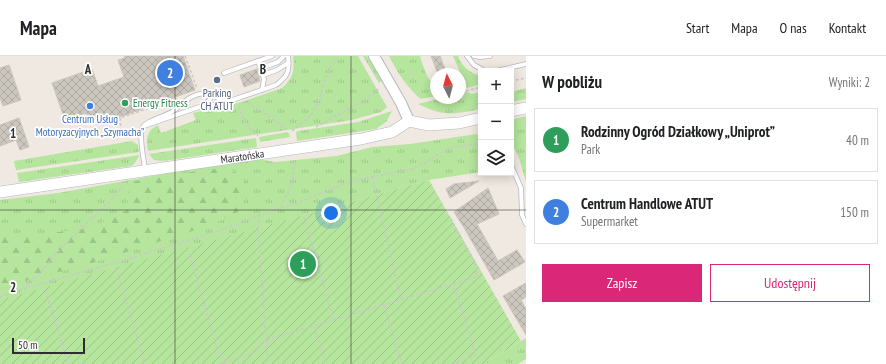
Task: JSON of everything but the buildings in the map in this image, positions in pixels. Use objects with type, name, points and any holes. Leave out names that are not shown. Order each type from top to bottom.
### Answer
[{"type":"main road","points":[[514,110],[526,108]]},
{"type":"main road","points":[[409,121],[429,125],[459,123],[478,119]]},
{"type":"main road","name":"Maratońska","points":[[0,192],[127,172],[361,139],[392,132],[409,121]]},
{"type":"street","points":[[374,56],[401,103],[409,121]]},
{"type":"lane","points":[[224,73],[272,56]]},
{"type":"lane","points":[[261,68],[278,62],[284,56]]},
{"type":"lane","points":[[144,126],[205,105],[218,105],[276,85],[284,78],[288,71],[288,56]]},
{"type":"lane","points":[[467,56],[474,65],[480,68]]},
{"type":"lane","points":[[474,56],[490,56]]},
{"type":"lane","points":[[258,61],[264,79],[262,90]]},
{"type":"lane","points":[[263,75],[277,70],[288,63]]},
{"type":"lane","points":[[509,68],[526,64]]},
{"type":"lane","points":[[146,170],[141,133],[144,126],[152,120],[173,112],[188,98],[205,92],[211,93],[220,100],[226,101]]},
{"type":"lane","points":[[205,105],[210,99],[211,93]]},
{"type":"lane","points":[[514,172],[521,188],[522,215],[526,224]]},
{"type":"path","points":[[185,56],[198,91]]},
{"type":"path","points":[[292,130],[310,116],[319,101],[326,76],[338,56]]},
{"type":"path","points":[[514,80],[526,78]]},
{"type":"path","points":[[466,90],[478,88]]},
{"type":"path","points":[[316,127],[361,102],[379,89]]},
{"type":"path","points":[[242,96],[252,106],[268,115],[288,131]]},
{"type":"path","points":[[121,131],[120,118],[179,97]]},
{"type":"path","points":[[237,98],[240,114],[247,125],[258,136]]},
{"type":"path","points":[[0,297],[22,289],[118,262],[230,227],[351,181],[412,169],[450,148],[478,143]]},
{"type":"path","points":[[280,208],[292,184],[296,158]]},
{"type":"path","points":[[22,289],[41,272],[62,248],[115,196],[123,186],[127,172]]},
{"type":"path","points":[[372,176],[401,299]]},
{"type":"path","points":[[260,215],[258,228],[268,364]]},
{"type":"path","points":[[304,217],[333,320]]},
{"type":"path","points":[[219,364],[250,354],[266,340],[476,277],[477,267],[450,218]]},
{"type":"path","points":[[190,255],[216,346],[219,354],[226,362]]},
{"type":"path","points":[[116,268],[145,364]]},
{"type":"path","points":[[451,364],[476,356],[454,283]]},
{"type":"path","points":[[46,291],[68,364]]},
{"type":"path","points":[[384,304],[402,364]]},
{"type":"path","points":[[314,326],[326,364]]},
{"type":"green space","points":[[293,56],[358,56],[387,107],[381,112],[352,120],[148,151],[147,143],[149,133],[158,125],[161,133],[196,120],[193,113],[242,102],[282,88],[291,77],[294,66]]},
{"type":"green space","points":[[363,56],[367,56],[382,81],[379,83]]},
{"type":"green space","points":[[389,56],[420,56],[430,80],[430,97],[421,99],[411,90]]},
{"type":"green space","points":[[453,56],[458,56],[467,69],[478,75],[478,85],[467,88],[466,68],[458,68]]},
{"type":"green space","points":[[526,88],[526,99],[514,101],[514,91]]},
{"type":"green space","points":[[466,92],[472,94],[478,93],[478,110],[456,113],[442,113],[418,104],[430,101],[430,104],[466,104]]},
{"type":"green space","points":[[392,111],[386,122],[376,129],[297,141],[296,132],[298,131],[358,122]]},
{"type":"green space","points":[[526,116],[526,182],[519,158],[514,148],[514,119]]},
{"type":"green space","points":[[288,132],[290,137],[260,142],[259,137]]},
{"type":"green space","points":[[477,134],[478,172],[429,180],[0,301],[0,200],[58,193],[258,159],[275,162],[337,156],[372,147],[410,144]]},
{"type":"green space","points":[[256,138],[257,147],[163,161],[154,160],[149,154]]},
{"type":"green space","points":[[132,141],[138,145],[139,152],[16,170],[14,161]]},
{"type":"green space","points":[[140,155],[131,166],[19,182],[17,173]]},
{"type":"green space","points":[[230,168],[246,182],[249,194],[240,211],[211,225],[89,264],[5,286],[0,289],[0,234],[34,235],[90,228],[127,210],[129,182],[203,170]]},
{"type":"green space","points":[[429,180],[521,341],[483,364],[0,364],[0,300]]},
{"type":"green space","points":[[526,338],[526,359],[518,364],[483,364]]},
{"type":"place","name":"Centrum Handlowe ATUT","points":[[170,73]]},
{"type":"place","name":"Parking CH ATUT","points":[[217,80]]},
{"type":"place","name":"Energy Fitness","points":[[125,103]]},
{"type":"place","name":"Centrum Usług Motoryzacyjnych „Szymacha”","points":[[90,106]]},
{"type":"place","name":"Rodzinny Ogród Działkowy „Uniprot”","points":[[303,264]]}]
